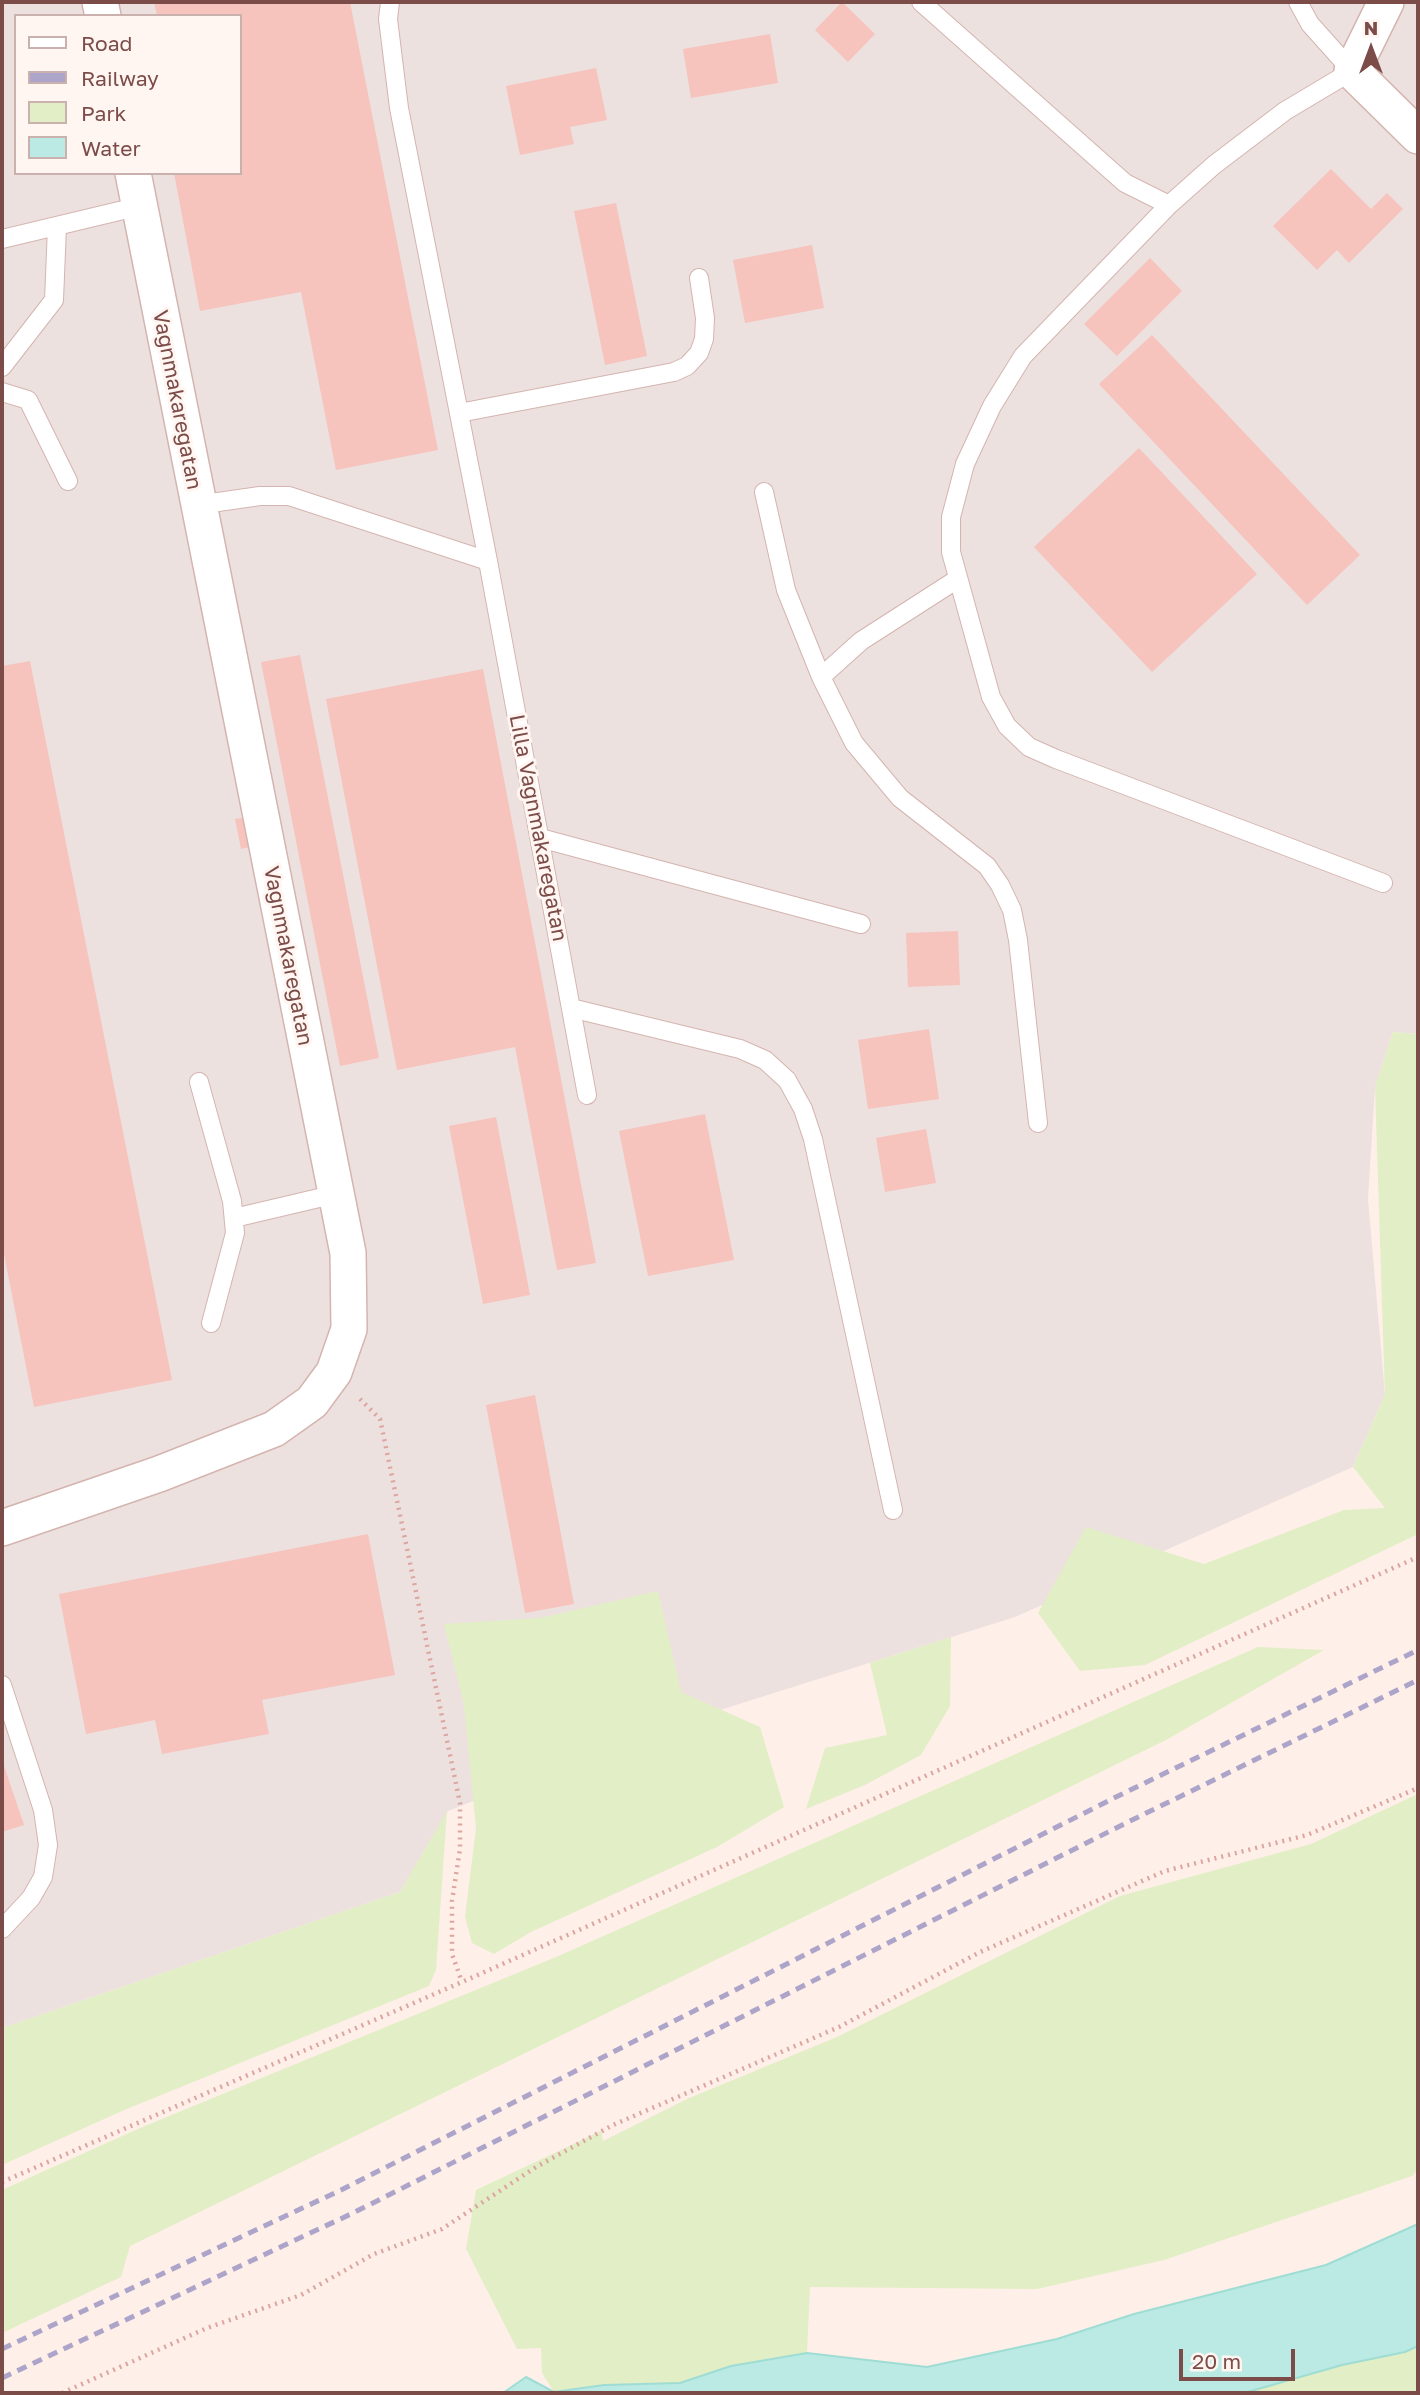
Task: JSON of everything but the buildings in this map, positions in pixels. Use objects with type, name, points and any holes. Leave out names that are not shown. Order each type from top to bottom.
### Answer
[{"type":"street","points":[[1386,2],[1352,71],[1418,136]]},
{"type":"street","name":"Vagnmakaregatan","points":[[2,1528],[159,1475],[274,1429],[312,1402],[334,1372],[349,1329],[348,1252],[136,190]]},
{"type":"lane","name":"Lilla Vagnmakaregatan","points":[[390,2],[388,19],[399,107],[460,413],[587,1095]]},
{"type":"lane","points":[[921,2],[1125,183],[1169,205]]},
{"type":"lane","points":[[1298,2],[1310,24],[1352,71],[1285,111],[1214,165],[1169,205],[1023,356],[992,406],[965,464],[951,517],[951,552],[956,580],[991,697],[1007,726],[1029,747],[1382,883]]},
{"type":"lane","points":[[2,239],[57,226],[136,190]]},
{"type":"lane","points":[[2,367],[54,300],[57,226]]},
{"type":"lane","points":[[460,413],[674,372],[687,366],[699,352],[704,339],[705,318],[699,278]]},
{"type":"lane","points":[[2,392],[28,400],[68,481]]},
{"type":"lane","points":[[764,492],[786,590],[821,677],[854,743],[901,798],[978,858],[1000,885],[1012,910],[1018,940],[1038,1123]]},
{"type":"lane","points":[[197,505],[260,496],[289,496],[488,561]]},
{"type":"lane","points":[[821,677],[861,641],[956,580]]},
{"type":"lane","points":[[540,838],[862,924]]},
{"type":"lane","points":[[571,1007],[740,1049],[765,1060],[787,1080],[803,1109],[813,1139],[893,1510]]},
{"type":"lane","points":[[199,1082],[232,1201],[235,1233],[211,1323]]},
{"type":"lane","points":[[234,1218],[336,1194]]},
{"type":"lane","points":[[2,1685],[43,1810],[48,1845],[43,1877],[32,1898],[2,1929]]},
{"type":"path","points":[[334,1372],[380,1419],[384,1438],[460,1803],[460,1849],[452,1900],[452,1954],[462,1982]]},
{"type":"path","points":[[2,2182],[462,1982],[1418,1557]]},
{"type":"path","points":[[62,2393],[207,2328],[301,2295],[374,2254],[442,2229],[536,2167],[613,2125],[839,2026],[980,1952],[1165,1871],[1307,1835],[1418,1788]]},
{"type":"shaded area","points":[[2,2],[1418,2],[1418,1034],[1393,1032],[1375,1088],[1368,1199],[1385,1395],[1353,1467],[1015,1617],[644,1734],[448,1811],[400,1892],[2,2028]]},
{"type":"green space","points":[[1393,1032],[1418,1034],[1418,1534],[1145,1665],[1080,1671],[1038,1613],[1086,1527],[1204,1564],[1344,1510],[1385,1508],[1353,1467],[1385,1395],[1375,1087]]},
{"type":"green space","points":[[658,1591],[681,1692],[760,1727],[784,1807],[717,1847],[531,1932],[494,1954],[472,1943],[465,1917],[476,1828],[464,1705],[444,1624],[540,1618]]},
{"type":"green space","points":[[951,1637],[950,1706],[921,1755],[865,1785],[806,1809],[825,1748],[887,1735],[870,1663]]},
{"type":"green space","points":[[1258,1647],[1324,1650],[1166,1740],[130,2246],[121,2277],[2,2333],[2,2190],[140,2128],[556,1957]]},
{"type":"green space","points":[[1418,1794],[1418,2170],[1412,2176],[1164,2260],[1037,2289],[810,2287],[807,2353],[731,2366],[680,2383],[604,2385],[554,2392],[542,2373],[541,2348],[517,2349],[466,2249],[476,2190],[601,2131],[603,2141],[687,2099],[837,2037],[1120,1896],[1311,1844]]},
{"type":"green space","points":[[447,1811],[436,1970],[429,1986],[122,2111],[2,2165],[2,2028],[400,1892]]},
{"type":"green space","points":[[1418,2346],[1418,2393],[1244,2393],[1342,2365],[1405,2352]]},
{"type":"water","points":[[1418,2224],[1418,2346],[1405,2352],[1342,2365],[1244,2393],[503,2393],[526,2377],[554,2392],[604,2385],[680,2383],[731,2366],[807,2353],[927,2367],[1057,2339],[1134,2314],[1326,2265]]},
{"type":"railway","points":[[2,2349],[341,2190],[1116,1797],[1418,1650]]},
{"type":"railway","points":[[2,2378],[353,2213],[1130,1821],[1418,1680]]}]
